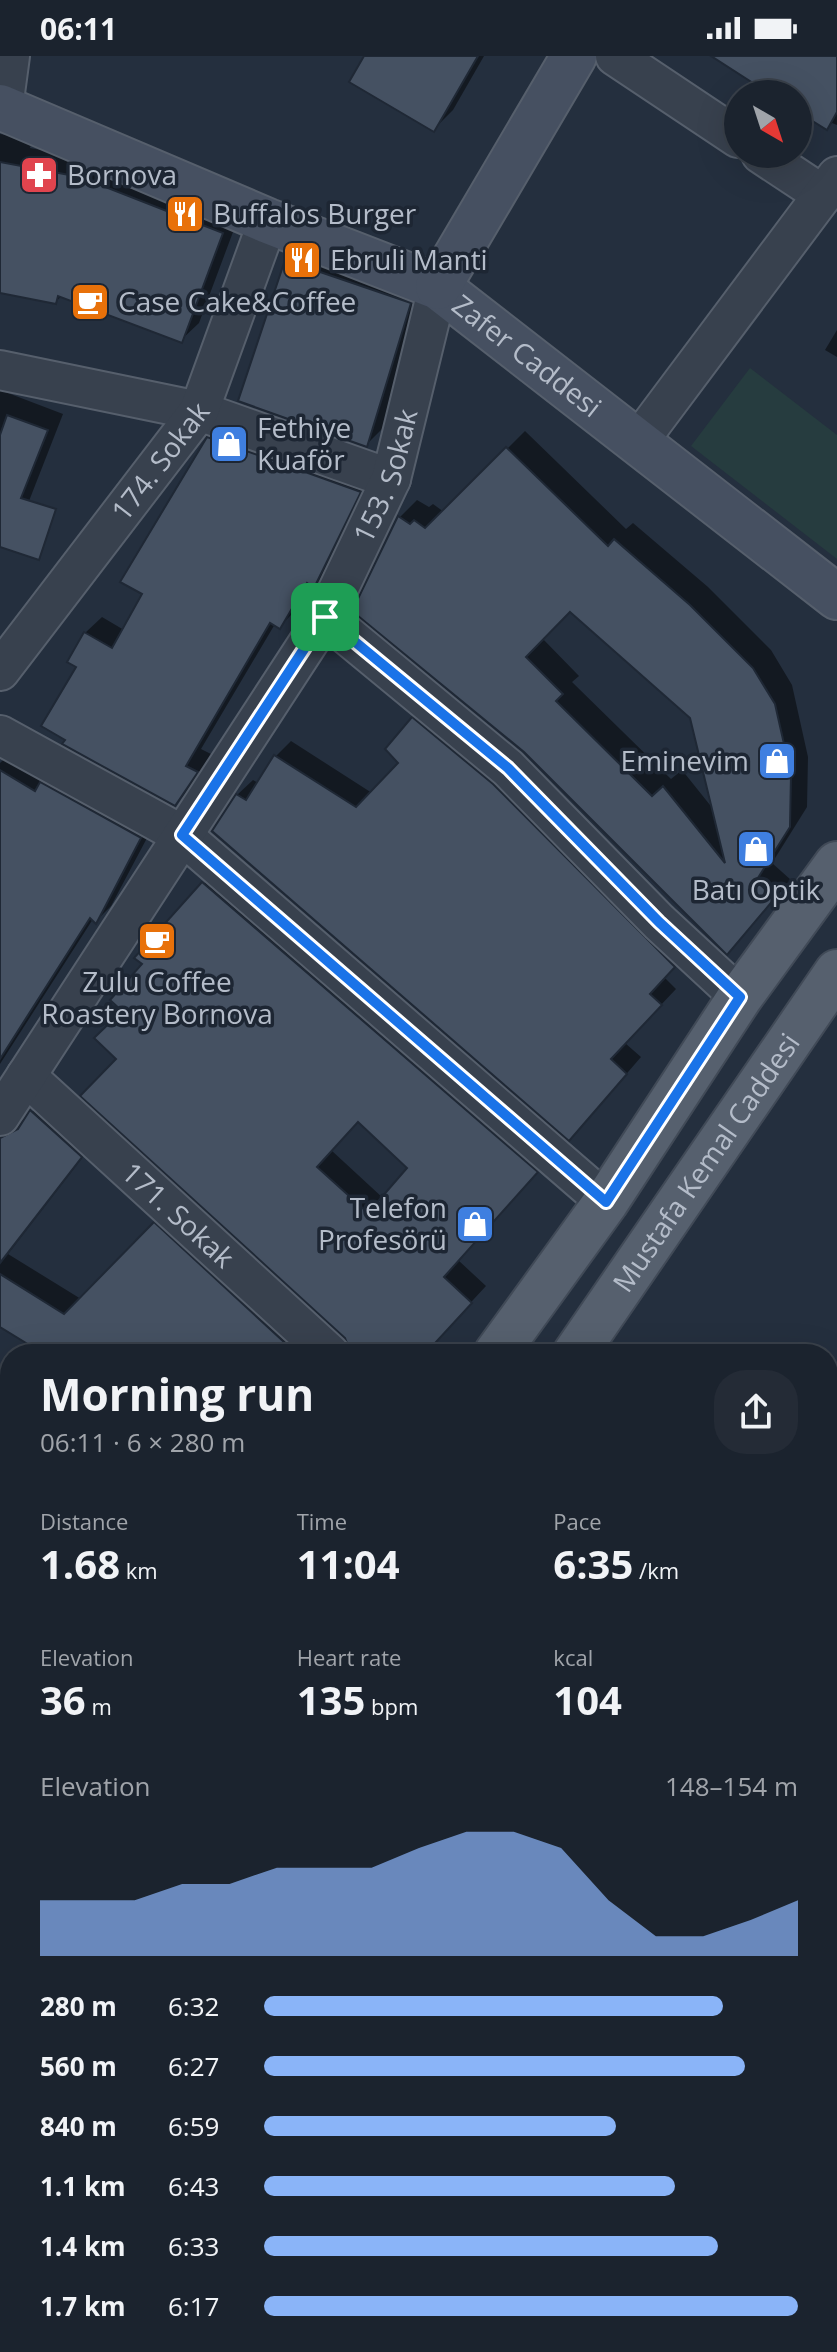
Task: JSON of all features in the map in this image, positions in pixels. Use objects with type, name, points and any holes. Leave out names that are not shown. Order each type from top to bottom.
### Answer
[{"type":"main road","points":[[503,1344],[606,1202],[740,997],[837,864]]},
{"type":"main road","name":"Mustafa Kemal Caddesi","points":[[582,1344],[837,972]]},
{"type":"street","points":[[2,107],[10,56]]},
{"type":"street","name":"153. Sokak","points":[[0,1116],[325,617],[391,479],[438,287],[574,56]]},
{"type":"street","points":[[615,56],[724,129]]},
{"type":"street","name":"Zafer Caddesi","points":[[2,107],[268,221],[438,287],[837,597]]},
{"type":"street","points":[[638,442],[830,186],[791,168]]},
{"type":"street","name":"174. Sokak","points":[[0,671],[199,411],[268,221]]},
{"type":"street","points":[[0,370],[199,411],[391,479]]},
{"type":"street","points":[[325,617],[508,768],[659,922],[740,997]]},
{"type":"street","points":[[0,735],[182,835],[606,1202]]},
{"type":"street","name":"171. Sokak","points":[[26,1076],[319,1344]]},
{"type":"green space","points":[[750,368],[837,435],[837,559],[691,446]]},
{"type":"building","points":[[364,56],[478,56],[434,132],[349,82]]},
{"type":"building","points":[[711,56],[837,56],[837,112],[827,130],[812,121],[812,80],[748,80]]},
{"type":"building","points":[[0,162],[80,177],[223,233],[182,343],[58,296],[56,304],[0,293]]},
{"type":"building","points":[[285,260],[411,303],[367,447],[238,401]]},
{"type":"building","points":[[7,415],[48,430],[21,498],[56,509],[39,560],[0,547],[0,435]]},
{"type":"building","points":[[207,437],[361,492],[314,588],[307,583],[280,629],[270,623],[186,766],[198,772],[175,806],[62,744],[65,740],[41,726],[76,667],[67,662],[84,632],[112,648],[142,594],[120,582]]},
{"type":"building","points":[[506,447],[608,546],[614,539],[690,605],[753,668],[775,704],[791,775],[790,827],[756,881],[775,898],[727,955],[524,752],[352,611],[398,516],[410,524],[414,520],[425,528]],"holes":[[[570,612],[690,718],[725,863],[663,786],[652,796],[556,701],[563,694],[526,657]]]},
{"type":"building","points":[[412,717],[493,784],[675,967],[650,994],[662,1005],[611,1059],[627,1074],[569,1141],[212,831],[236,794],[246,800],[274,755],[356,807],[398,763],[385,749]]},
{"type":"building","points":[[0,770],[35,791],[40,782],[141,838],[96,924],[90,918],[0,1059]]},
{"type":"building","points":[[202,882],[538,1172],[444,1277],[472,1303],[434,1344],[347,1344],[345,1338],[80,1096],[116,1059],[94,1038],[122,1011],[110,1000],[142,964],[134,958]],"holes":[[[358,1122],[407,1168],[368,1213],[317,1167]]]},
{"type":"building","points":[[30,1110],[82,1157],[0,1263],[0,1138],[18,1129]]},
{"type":"building","points":[[154,1222],[286,1344],[28,1344],[0,1327],[0,1274],[64,1314]]},
{"type":"place","name":"Bornova","points":[[39,175]]},
{"type":"place","name":"Buffalos Burger","points":[[185,214]]},
{"type":"place","name":"Ebruli Manti","points":[[302,260]]},
{"type":"place","name":"Case Cake&Coffee","points":[[90,302]]},
{"type":"place","name":"Fethiye Kuaför","points":[[229,444]]},
{"type":"place","name":"Eminevim","points":[[777,761]]},
{"type":"place","name":"Batı Optik","points":[[756,849]]},
{"type":"place","name":"Zulu Coffee Roastery Bornova","points":[[157,941]]},
{"type":"place","name":"Telefon Profesörü","points":[[475,1224]]},
{"type":"route","points":[[325,617],[508,768],[659,922],[740,997],[606,1202],[182,835],[325,617]]}]
